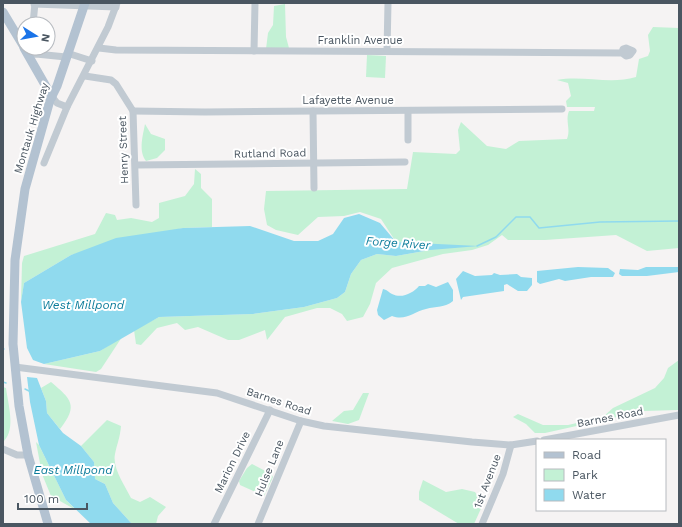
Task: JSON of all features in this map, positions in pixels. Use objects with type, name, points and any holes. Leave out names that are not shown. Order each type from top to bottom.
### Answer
[{"type":"main road","name":"Montauk Highway","points":[[48,524],[28,455],[19,406],[15,367],[13,344],[13,303],[18,230],[25,189],[52,97],[84,4]]},
{"type":"main road","points":[[3,12],[16,32]]},
{"type":"main road","points":[[31,56],[52,97]]},
{"type":"street","points":[[254,51],[255,3]]},
{"type":"street","points":[[387,51],[388,3]]},
{"type":"street","points":[[33,16],[34,4],[116,5],[99,48],[67,107],[44,163]]},
{"type":"street","name":"Franklin Avenue","points":[[99,48],[116,50],[622,53]]},
{"type":"street","points":[[56,55],[67,55],[92,61]]},
{"type":"street","name":"Henry Street","points":[[85,76],[111,80],[116,84],[133,111],[136,165],[136,205]]},
{"type":"street","points":[[52,97],[57,103],[67,107]]},
{"type":"street","name":"Lafayette Avenue","points":[[133,111],[408,111],[562,109]]},
{"type":"street","points":[[313,111],[314,188]]},
{"type":"street","points":[[408,111],[408,140]]},
{"type":"street","name":"Rutland Road","points":[[136,165],[405,162]]},
{"type":"street","name":"Barnes Road","points":[[15,367],[217,393],[301,421],[326,426],[511,445],[536,441]]},
{"type":"street","name":"Marion Drive","points":[[214,524],[270,410]]},
{"type":"street","name":"Barnes Road","points":[[549,439],[679,415]]},
{"type":"street","name":"Hulse Lane","points":[[258,524],[301,421]]},
{"type":"street","name":"1st Avenue","points":[[482,524],[503,474],[511,445]]},
{"type":"street","points":[[3,450],[17,455],[28,455]]},
{"type":"green space","points":[[285,4],[286,37],[289,48],[266,49],[268,33],[273,25],[274,6]]},
{"type":"green space","points":[[653,27],[679,28],[679,248],[647,251],[616,235],[545,240],[508,240],[502,235],[488,245],[472,250],[443,254],[392,268],[376,283],[370,304],[363,317],[347,321],[342,314],[330,308],[317,308],[285,317],[267,340],[265,330],[239,340],[228,340],[198,327],[185,330],[177,323],[157,328],[141,345],[136,344],[134,330],[159,317],[253,314],[304,307],[337,298],[345,292],[351,274],[361,260],[377,254],[396,256],[430,250],[432,243],[396,242],[381,219],[360,212],[344,216],[318,217],[298,235],[276,230],[267,225],[264,209],[266,191],[407,189],[413,152],[456,154],[460,150],[458,130],[461,122],[487,146],[506,149],[519,141],[567,139],[569,111],[594,111],[595,107],[567,107],[566,101],[571,96],[568,83],[557,80],[616,80],[636,77],[639,59],[648,56],[650,51],[648,35]]},
{"type":"green space","points":[[367,55],[386,56],[385,78],[366,77]]},
{"type":"green space","points":[[145,124],[151,134],[165,139],[165,150],[157,158],[146,161],[142,153],[142,138]]},
{"type":"green space","points":[[195,169],[201,174],[201,188],[212,199],[212,227],[183,228],[71,255],[24,283],[21,302],[22,263],[24,256],[95,234],[106,213],[115,215],[117,220],[131,218],[152,222],[159,218],[159,203],[185,196],[194,184]]},
{"type":"green space","points":[[122,337],[101,369],[96,372],[44,364],[100,351]]},
{"type":"green space","points":[[679,360],[678,410],[644,411],[545,433],[535,433],[526,424],[513,417],[518,414],[543,425],[568,425],[603,417],[613,408],[655,388],[664,378],[668,368]]},
{"type":"green space","points":[[51,382],[68,398],[71,408],[66,421],[60,429],[47,413],[46,401],[41,388]]},
{"type":"green space","points":[[3,387],[6,388],[10,416],[10,430],[4,441]]},
{"type":"green space","points":[[363,393],[369,393],[359,420],[348,424],[332,421],[344,411],[353,410]]},
{"type":"green space","points":[[107,420],[121,426],[115,454],[115,465],[131,498],[140,502],[150,497],[166,507],[158,516],[156,524],[132,524],[113,503],[105,484],[95,479],[94,462],[81,446]]},
{"type":"green space","points":[[36,442],[39,445],[66,500],[76,510],[51,496],[42,474]]},
{"type":"green space","points":[[252,464],[271,474],[273,477],[264,496],[240,485],[239,481],[247,468]]},
{"type":"green space","points":[[423,480],[446,492],[462,489],[475,492],[483,504],[474,524],[459,524],[419,500],[419,492]]},
{"type":"water","name":"West Millpond","points":[[359,214],[380,223],[396,242],[479,246],[430,250],[396,256],[377,254],[361,260],[351,274],[345,292],[337,298],[304,307],[253,314],[159,317],[100,351],[44,364],[33,360],[27,348],[21,302],[24,283],[71,255],[116,238],[183,228],[250,226],[294,241],[318,241],[333,234],[344,218]]},
{"type":"water","points":[[578,267],[608,268],[615,273],[613,277],[591,277],[565,281],[559,279],[540,284],[537,282],[537,271]]},
{"type":"water","points":[[646,267],[679,267],[679,272],[647,276],[622,276],[619,274],[620,269],[638,270]]},
{"type":"water","points":[[463,271],[475,276],[492,275],[494,273],[500,275],[517,274],[521,277],[532,278],[532,285],[527,291],[518,291],[507,284],[504,285],[504,291],[463,297],[461,300],[456,279]]},
{"type":"water","points":[[448,282],[453,290],[453,301],[447,305],[421,310],[405,317],[392,316],[384,320],[378,315],[377,310],[383,289],[392,294],[403,296],[414,291],[419,286],[425,286],[428,284],[436,287]]},
{"type":"water","name":"East Millpond","points":[[27,377],[37,378],[46,401],[47,413],[63,433],[81,446],[94,462],[95,479],[105,484],[113,503],[132,524],[91,524],[66,500],[39,445],[30,402]]},
{"type":"waterway","name":"Forge River","points":[[477,246],[496,237],[516,217],[530,217],[539,228],[600,222],[679,221]]},
{"type":"waterway","points":[[25,389],[29,391]]}]
